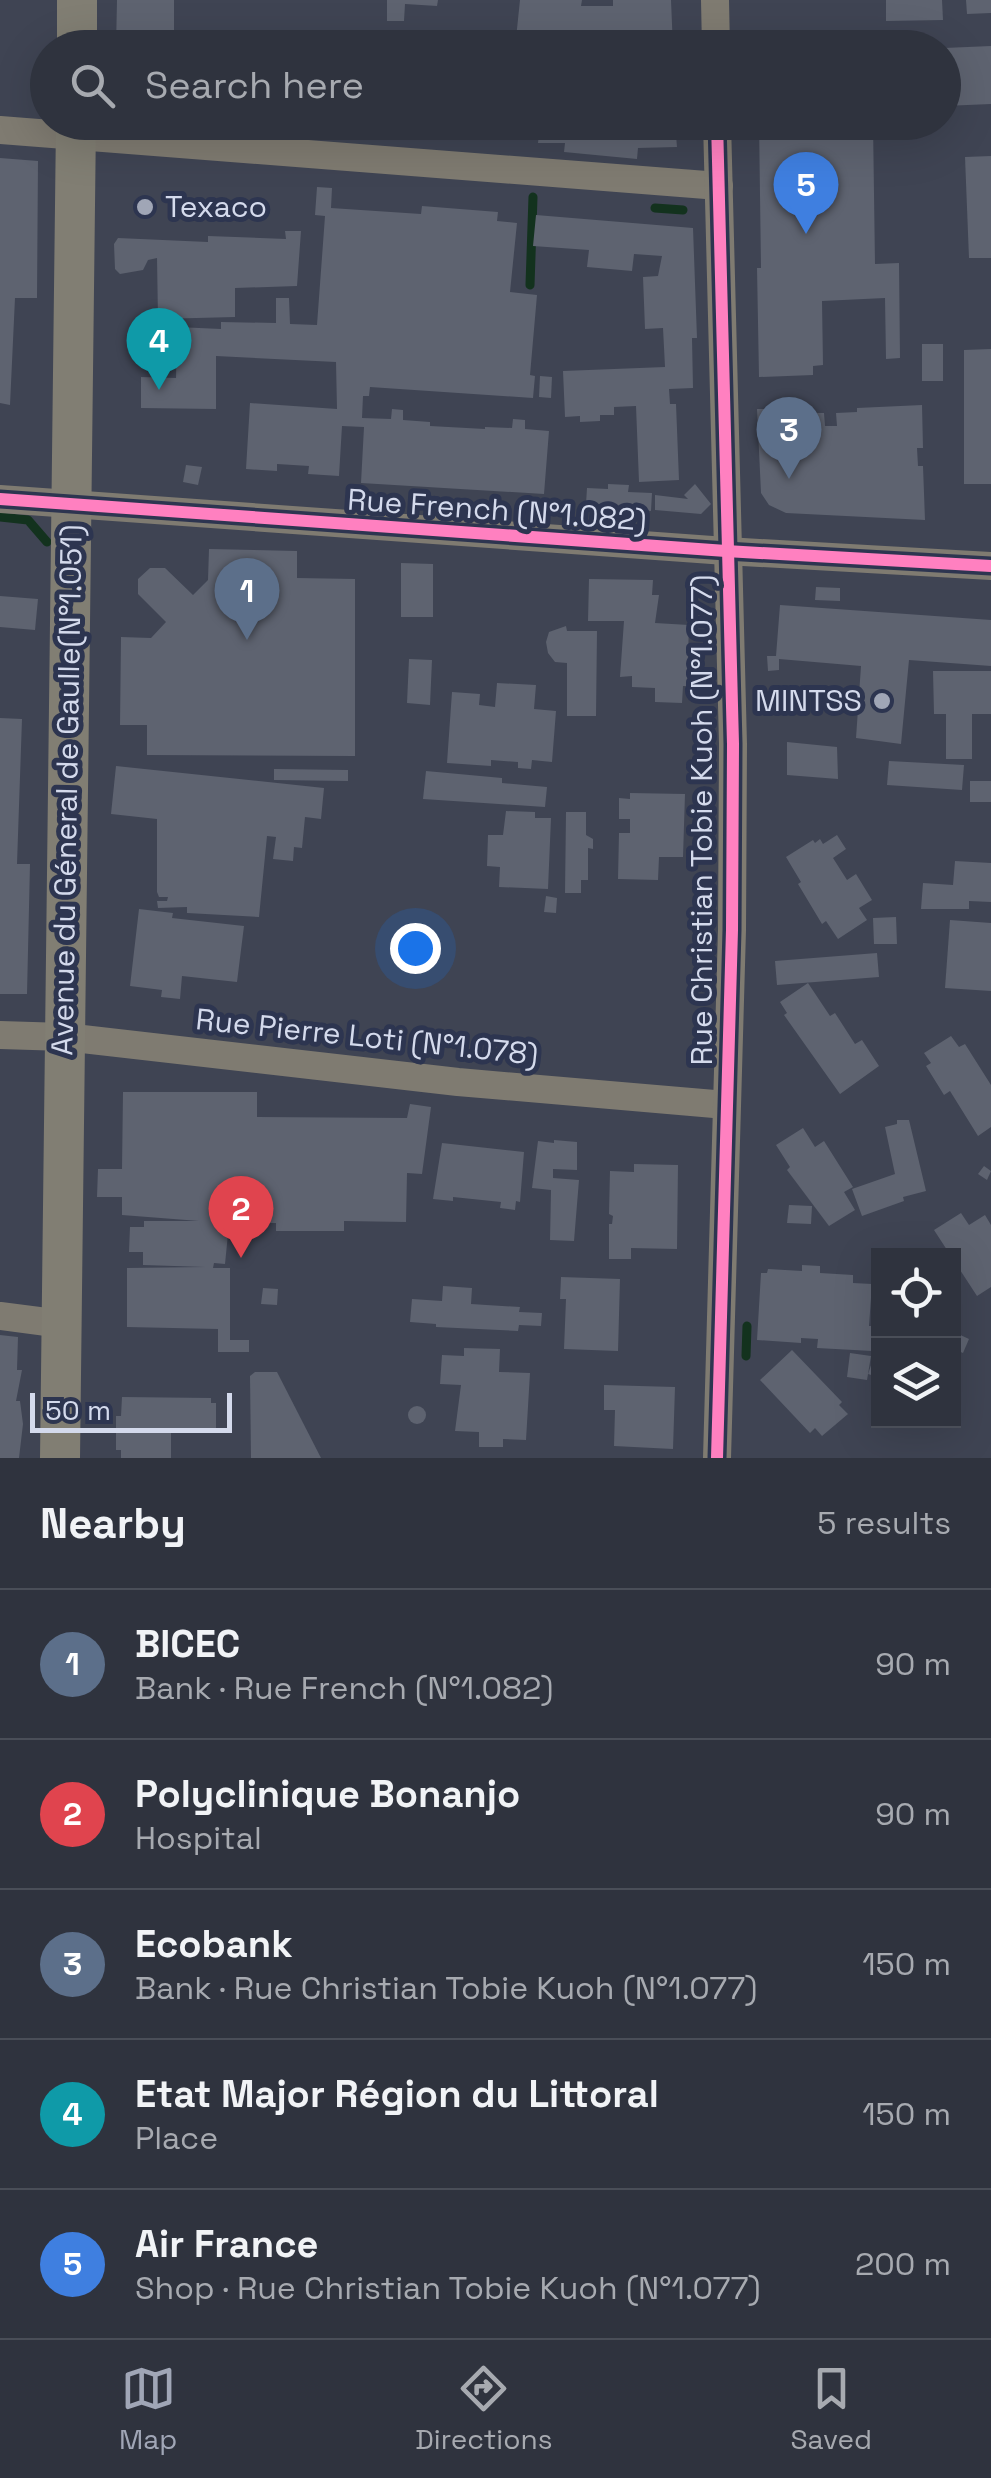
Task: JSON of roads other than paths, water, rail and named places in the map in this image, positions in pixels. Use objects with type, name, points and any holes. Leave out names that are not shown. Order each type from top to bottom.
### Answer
[{"type":"main road","points":[[76,30],[77,0]]},
{"type":"main road","name":"Avenue du Géneral de Gaulle(N°1.051)","points":[[60,1458],[75,140]]},
{"type":"street","points":[[715,0],[716,30]]},
{"type":"street","points":[[0,130],[30,130]]},
{"type":"street","points":[[190,140],[718,186]]},
{"type":"street","name":"Rue Christian Tobie Kuoh (N°1.077)","points":[[716,1458],[733,744],[717,140]]},
{"type":"street","name":"Rue French (N°1.082)","points":[[0,499],[991,566]]},
{"type":"street","name":"Rue Pierre Loti (N°1.078)","points":[[0,1034],[65,1037],[458,1082],[726,1105]]},
{"type":"street","points":[[0,1316],[62,1324]]},
{"type":"waterway","points":[[530,285],[533,197]]},
{"type":"waterway","points":[[655,208],[683,210]]},
{"type":"waterway","points":[[0,517],[28,520],[47,542]]},
{"type":"waterway","points":[[746,1356],[747,1326]]},
{"type":"place","name":"Texaco","points":[[145,207]]},
{"type":"place","name":"Air France","points":[[806,234]]},
{"type":"place","name":"Etat Major Région du Littoral","points":[[159,390]]},
{"type":"place","name":"Ecobank","points":[[789,479]]},
{"type":"place","name":"BICEC","points":[[247,640]]},
{"type":"place","name":"MINTSS","points":[[882,701]]},
{"type":"place","name":"Polyclinique Bonanjo","points":[[241,1258]]}]
